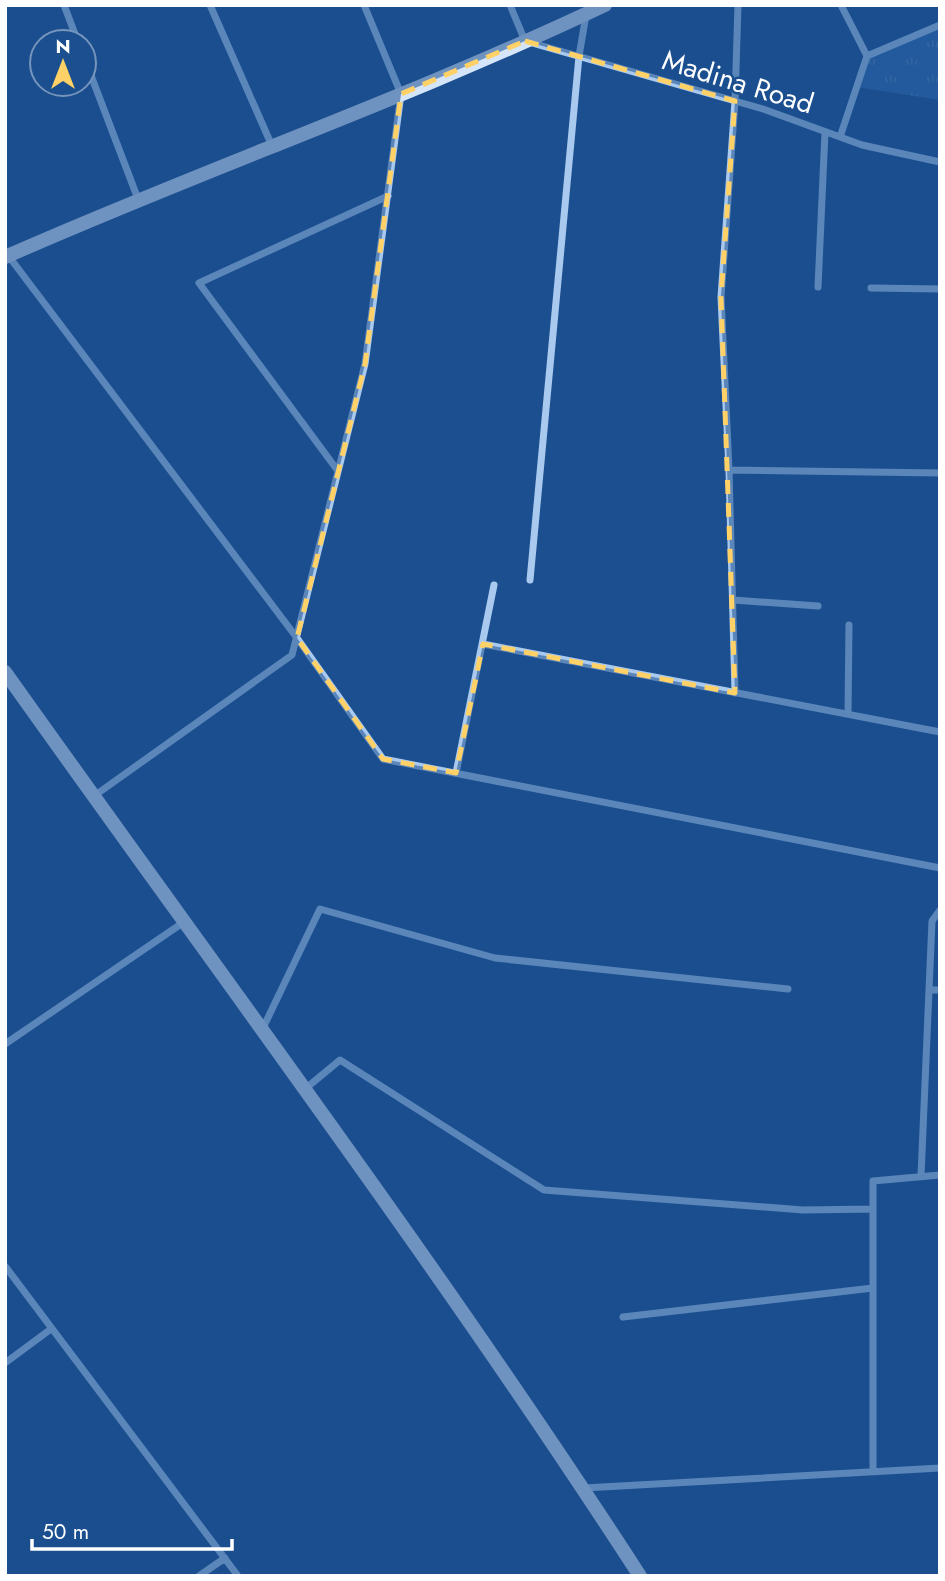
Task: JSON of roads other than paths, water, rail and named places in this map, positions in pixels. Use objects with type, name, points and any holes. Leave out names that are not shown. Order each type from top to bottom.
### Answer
[{"type":"street","points":[[64,5],[73,28]]},
{"type":"street","points":[[210,5],[272,146]]},
{"type":"street","points":[[94,797],[292,655],[365,365],[401,94],[364,5]]},
{"type":"street","points":[[510,5],[524,41]]},
{"type":"street","points":[[605,5],[401,94],[6,254],[297,638],[383,759],[940,868]]},
{"type":"street","points":[[735,693],[721,297],[735,101],[738,5]]},
{"type":"street","points":[[840,137],[867,57],[841,5]]},
{"type":"street","points":[[530,580],[579,56],[586,14]]},
{"type":"street","points":[[867,57],[940,24]]},
{"type":"street","name":"Madina Road","points":[[524,41],[735,101],[862,145],[940,162]]},
{"type":"street","points":[[98,94],[138,199]]},
{"type":"street","points":[[818,287],[825,132]]},
{"type":"street","points":[[338,471],[199,283],[387,196]]},
{"type":"street","points":[[871,288],[940,289]]},
{"type":"street","points":[[729,470],[940,473]]},
{"type":"street","points":[[456,773],[494,585]]},
{"type":"street","points":[[733,600],[818,606]]},
{"type":"street","points":[[848,714],[849,625]]},
{"type":"street","points":[[483,644],[940,732]]},
{"type":"street","points":[[5,672],[305,1089],[584,1488],[640,1576]]},
{"type":"street","points":[[262,1029],[320,909],[495,958],[788,989]]},
{"type":"street","points":[[921,1176],[932,921],[940,910]]},
{"type":"street","points":[[5,1044],[185,922]]},
{"type":"street","points":[[929,990],[940,990]]},
{"type":"street","points":[[305,1089],[340,1060],[544,1190],[803,1210],[873,1209]]},
{"type":"street","points":[[873,1471],[873,1181],[940,1175]]},
{"type":"street","points":[[5,1266],[238,1576]]},
{"type":"street","points":[[623,1317],[873,1288]]},
{"type":"street","points":[[5,1363],[51,1329]]},
{"type":"street","points":[[584,1488],[940,1468]]},
{"type":"street","points":[[199,1576],[225,1558]]}]
